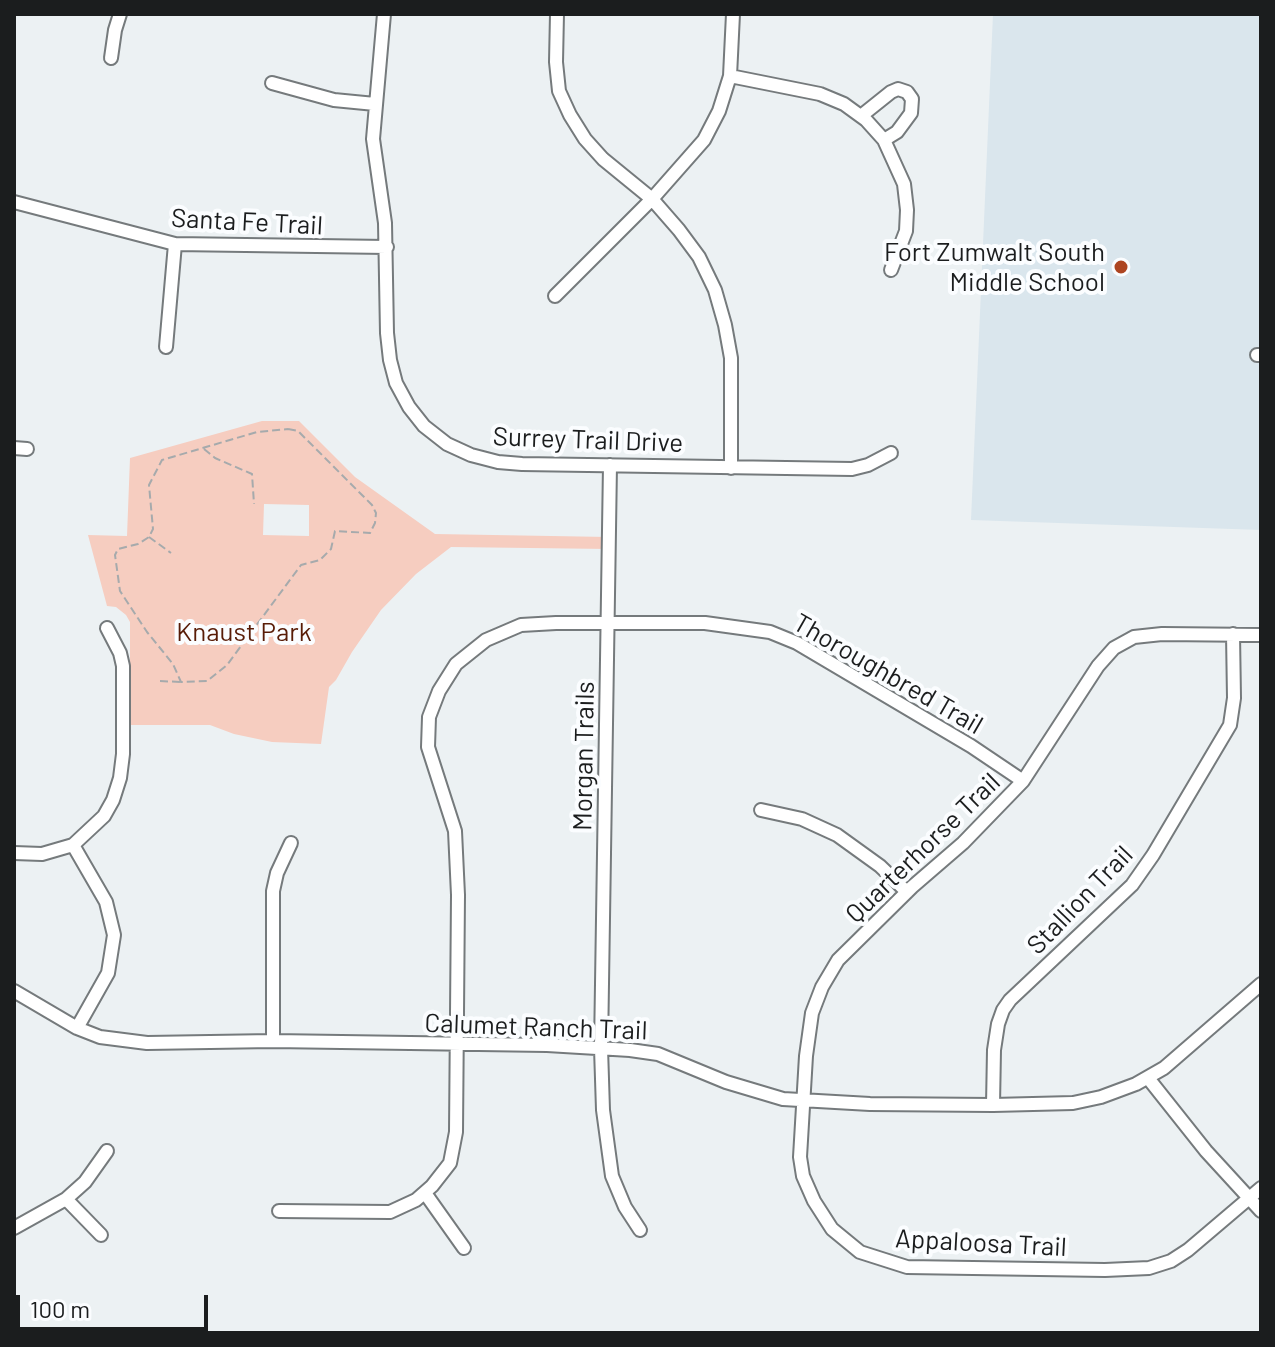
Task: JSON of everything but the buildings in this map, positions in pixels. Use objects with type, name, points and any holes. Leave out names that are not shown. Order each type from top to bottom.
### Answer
[{"type":"street","points":[[111,58],[120,14]]},
{"type":"street","name":"Surrey Trail Drive","points":[[384,14],[373,139],[387,247],[387,333],[396,383],[424,426],[447,444],[498,462],[852,469],[891,453]]},
{"type":"street","points":[[557,14],[559,91],[570,115],[585,139],[603,159],[652,199],[699,257],[715,290],[725,325],[732,372],[731,468]]},
{"type":"street","points":[[555,296],[652,199],[704,140],[719,111],[730,76],[733,14]]},
{"type":"street","points":[[730,76],[820,94],[844,104],[861,116],[884,140],[904,184],[907,210],[906,231],[891,270]]},
{"type":"street","points":[[272,83],[334,100],[375,104]]},
{"type":"street","points":[[861,116],[891,92],[898,89],[907,92],[912,99],[911,113],[897,132],[884,140]]},
{"type":"street","name":"Santa Fe Trail","points":[[14,202],[175,244],[387,247]]},
{"type":"street","points":[[166,347],[175,244]]},
{"type":"street","name":"Morgan Trails","points":[[610,465],[601,1048],[603,1110],[612,1176],[625,1207],[640,1230]]},
{"type":"street","name":"Thoroughbred Trail","points":[[425,1193],[450,1163],[456,1132],[458,895],[455,831],[428,747],[429,717],[439,691],[456,664],[495,635],[521,625],[556,623],[705,623],[770,632],[797,643],[971,746],[1023,781]]},
{"type":"street","points":[[14,853],[42,854],[73,845],[104,816],[120,778],[123,666],[107,628]]},
{"type":"street","name":"Quarterhorse Trail","points":[[802,1101],[812,1013],[822,987],[838,960],[907,892],[963,843],[1023,781],[1098,666],[1114,648],[1134,637],[1162,634],[1261,635]]},
{"type":"street","name":"Stallion Trail","points":[[993,1105],[994,1050],[1003,1010],[1132,885],[1230,725],[1234,698],[1233,634]]},
{"type":"street","points":[[761,810],[802,819],[837,835],[880,866],[907,892]]},
{"type":"street","points":[[273,1041],[273,891],[291,843]]},
{"type":"street","points":[[73,845],[106,902],[114,935],[108,973],[77,1028]]},
{"type":"street","name":"Calumet Ranch Trail","points":[[14,991],[77,1028],[100,1037],[147,1043],[273,1041],[601,1048],[658,1054],[758,1094],[802,1101],[993,1105],[1073,1103],[1101,1097],[1148,1078],[1164,1068],[1261,984]]},
{"type":"street","points":[[1148,1078],[1206,1151],[1261,1211]]},
{"type":"street","name":"Appaloosa Trail","points":[[802,1101],[800,1157],[803,1176],[814,1201],[832,1229],[860,1252],[883,1261],[923,1267],[1149,1268],[1171,1261],[1188,1250],[1261,1188]]},
{"type":"street","points":[[14,1228],[66,1199],[85,1182],[107,1151]]},
{"type":"street","points":[[279,1211],[390,1212],[404,1208],[425,1193],[464,1248]]},
{"type":"street","points":[[66,1199],[101,1235]]},
{"type":"path","points":[[160,681],[181,682],[207,681],[227,665],[301,565],[320,560],[331,549],[335,531],[370,533],[376,513],[372,505],[298,431],[257,432],[162,460],[156,466],[149,485],[153,529],[149,537],[138,544],[118,549],[115,555],[120,591],[173,664],[181,682]]},
{"type":"path","points":[[203,448],[215,458],[252,474],[254,504]]},
{"type":"path","points":[[149,537],[171,553]]},
{"type":"shaded area","name":"Fort Zumwalt South Middle School","points":[[993,14],[1261,14],[1261,530],[971,520]]},
{"type":"green space","name":"Knaust Park","points":[[262,421],[299,421],[355,477],[435,534],[609,537],[609,549],[451,547],[416,574],[381,610],[352,652],[329,687],[321,744],[272,742],[210,725],[130,725],[130,622],[116,607],[107,606],[88,535],[127,536],[130,458]],"holes":[[[264,504],[309,505],[309,536],[263,535]]]},
{"type":"place","name":"Fort Zumwalt South Middle School","points":[[1121,267]]}]
